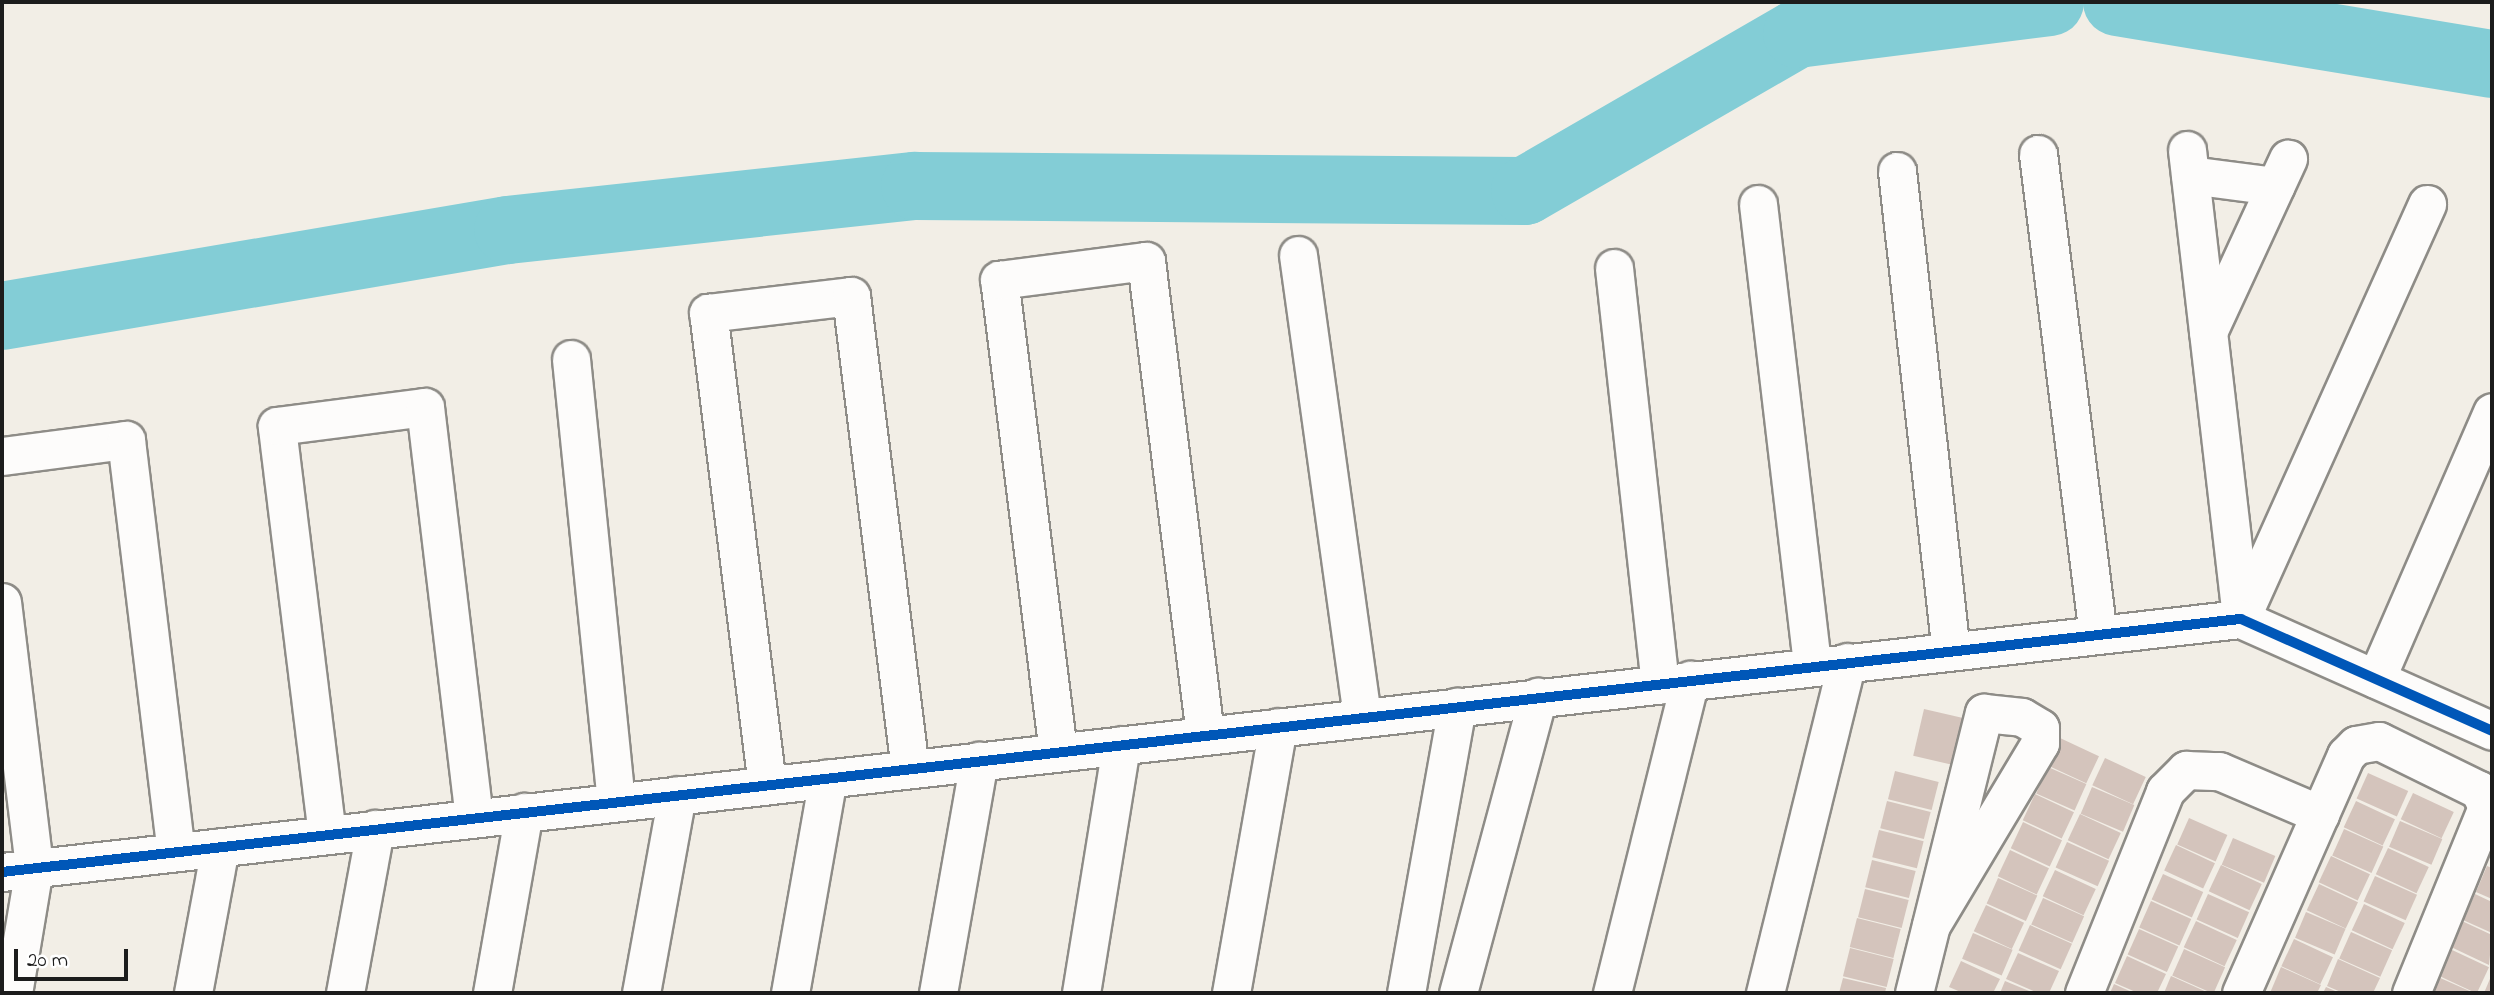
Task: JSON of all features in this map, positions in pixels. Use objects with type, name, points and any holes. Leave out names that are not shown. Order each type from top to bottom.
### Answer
[{"type":"street","points":[[2038,154],[2098,634]]},
{"type":"street","points":[[2208,332],[2282,173],[2189,163],[2208,332],[2241,619]]},
{"type":"street","points":[[1897,171],[1951,651]]},
{"type":"street","points":[[1758,204],[1830,664],[1765,993]]},
{"type":"street","points":[[2241,619],[2427,204]]},
{"type":"street","points":[[1298,255],[1362,717]]},
{"type":"street","points":[[1058,752],[999,279],[1146,261],[1205,735]]},
{"type":"street","points":[[1612,993],[1675,682],[1614,268]]},
{"type":"street","points":[[767,785],[709,313],[851,296],[910,769]]},
{"type":"street","points":[[571,359],[616,802]]},
{"type":"street","points":[[327,835],[277,426],[425,407],[474,818]]},
{"type":"street","points":[[2376,679],[2492,412]]},
{"type":"street","points":[[2,456],[126,440],[176,852]]},
{"type":"street","points":[[2,602],[18,870],[13,993]]},
{"type":"street","points":[[18,870],[2241,619],[2492,731]]},
{"type":"street","points":[[1458,993],[1538,697]]},
{"type":"street","points":[[1406,993],[1457,706]]},
{"type":"street","points":[[1914,993],[1931,925],[1984,713],[2022,717],[2040,728],[2040,743],[1931,925]]},
{"type":"street","points":[[1231,993],[1278,727]]},
{"type":"street","points":[[2241,993],[2346,754],[2365,742],[2379,741],[2479,790],[2487,807],[2486,818],[2411,993]]},
{"type":"street","points":[[1081,993],[1121,745]]},
{"type":"street","points":[[939,993],[979,761]]},
{"type":"street","points":[[2084,993],[2165,791],[2186,770],[2219,771],[2320,814]]},
{"type":"street","points":[[790,993],[828,778]]},
{"type":"street","points":[[641,993],[677,795]]},
{"type":"street","points":[[492,993],[524,813]]},
{"type":"street","points":[[345,993],[374,830]]},
{"type":"street","points":[[193,993],[220,847]]},
{"type":"building","points":[[1924,709],[1963,718],[1952,765],[1913,756]]},
{"type":"building","points":[[2060,738],[2099,756],[2086,783],[2047,765]]},
{"type":"building","points":[[2105,758],[2146,777],[2133,804],[2092,785]]},
{"type":"building","points":[[2048,767],[2086,784],[2075,811],[2036,793]]},
{"type":"building","points":[[1895,771],[1939,782],[1932,810],[1888,799]]},
{"type":"building","points":[[2368,773],[2408,791],[2397,816],[2357,799]]},
{"type":"building","points":[[2092,787],[2134,805],[2123,832],[2081,814]]},
{"type":"building","points":[[2413,793],[2454,812],[2442,838],[2401,819]]},
{"type":"building","points":[[2035,794],[2074,812],[2062,838],[2023,820]]},
{"type":"building","points":[[1887,801],[1931,812],[1924,839],[1880,828]]},
{"type":"building","points":[[2356,801],[2395,819],[2383,845],[2344,827]]},
{"type":"building","points":[[2080,814],[2121,833],[2109,859],[2068,840]]},
{"type":"building","points":[[2189,818],[2227,835],[2216,862],[2177,844]]},
{"type":"building","points":[[2400,821],[2442,839],[2431,865],[2389,847]]},
{"type":"building","points":[[2023,822],[2062,840],[2050,866],[2011,848]]},
{"type":"building","points":[[2344,829],[2383,846],[2371,873],[2332,855]]},
{"type":"building","points":[[1879,830],[1924,841],[1917,868],[1872,857]]},
{"type":"building","points":[[2233,838],[2275,856],[2264,883],[2222,865]]},
{"type":"building","points":[[2067,842],[2109,861],[2098,886],[2056,868]]},
{"type":"building","points":[[2176,845],[2215,863],[2203,889],[2164,870]]},
{"type":"building","points":[[2388,848],[2429,867],[2417,893],[2376,874]]},
{"type":"building","points":[[2010,850],[2049,868],[2037,894],[1998,876]]},
{"type":"building","points":[[2331,856],[2370,874],[2358,900],[2319,882]]},
{"type":"building","points":[[1872,860],[1916,871],[1909,898],[1865,887]]},
{"type":"building","points":[[2221,865],[2262,884],[2250,910],[2209,891]]},
{"type":"building","points":[[2487,866],[2492,868],[2492,899],[2476,892]]},
{"type":"building","points":[[2055,870],[2096,889],[2084,915],[2043,896]]},
{"type":"building","points":[[2163,874],[2203,892],[2192,917],[2152,900]]},
{"type":"building","points":[[2375,876],[2417,895],[2406,920],[2364,902]]},
{"type":"building","points":[[1998,878],[2037,895],[2026,921],[1987,904]]},
{"type":"building","points":[[2319,884],[2358,902],[2346,928],[2307,910]]},
{"type":"building","points":[[1865,889],[1909,900],[1902,928],[1858,917]]},
{"type":"building","points":[[2208,894],[2249,912],[2238,938],[2197,920]]},
{"type":"building","points":[[2475,894],[2492,902],[2492,933],[2463,920]]},
{"type":"building","points":[[2043,898],[2084,916],[2072,943],[2031,924]]},
{"type":"building","points":[[2151,901],[2191,919],[2179,945],[2139,927]]},
{"type":"building","points":[[2364,904],[2405,923],[2393,949],[2352,930]]},
{"type":"building","points":[[1986,905],[2024,923],[2012,949],[1974,931]]},
{"type":"building","points":[[2306,912],[2346,929],[2335,955],[2295,938]]},
{"type":"building","points":[[1857,918],[1901,929],[1893,958],[1850,947]]},
{"type":"building","points":[[2196,921],[2237,940],[2225,966],[2184,947]]},
{"type":"building","points":[[2462,921],[2492,935],[2489,965],[2451,947]]},
{"type":"building","points":[[2030,925],[2072,944],[2061,969],[2019,951]]},
{"type":"building","points":[[2139,929],[2178,946],[2167,972],[2128,955]]},
{"type":"building","points":[[2351,932],[2392,950],[2380,977],[2339,958]]},
{"type":"building","points":[[1973,933],[2013,950],[2002,976],[1962,959]]},
{"type":"building","points":[[2294,939],[2333,957],[2320,984],[2281,966]]},
{"type":"building","points":[[1850,948],[1894,959],[1887,987],[1843,976]]},
{"type":"building","points":[[2184,949],[2225,967],[2214,993],[2172,975]]},
{"type":"building","points":[[2450,949],[2489,967],[2477,993],[2438,975]]},
{"type":"building","points":[[2018,953],[2059,971],[2049,993],[2038,993],[2006,979]]},
{"type":"building","points":[[2127,956],[2166,974],[2157,993],[2138,993],[2115,983]]},
{"type":"building","points":[[2338,959],[2380,978],[2373,993],[2343,993],[2327,986]]},
{"type":"building","points":[[1961,961],[2000,979],[1993,993],[1963,993],[1949,987]]},
{"type":"building","points":[[2281,967],[2321,985],[2317,993],[2270,993]]},
{"type":"building","points":[[2492,974],[2492,993],[2484,993]]},
{"type":"building","points":[[2171,976],[2209,993],[2164,993]]},
{"type":"building","points":[[2438,977],[2474,993],[2430,993]]},
{"type":"building","points":[[1843,978],[1886,988],[1885,993],[1839,993]]},
{"type":"building","points":[[2005,981],[2034,993],[2000,993]]},
{"type":"building","points":[[2114,984],[2134,993],[2110,993]]},
{"type":"building","points":[[2326,987],[2340,993],[2323,993]]},
{"type":"waterway","points":[[2,316],[508,230],[915,186],[1525,191],[1797,34],[2050,2]]},
{"type":"waterway","points":[[2117,2],[2492,64]]},
{"type":"cycle path","points":[[2,872],[2241,619],[2492,731]]}]
